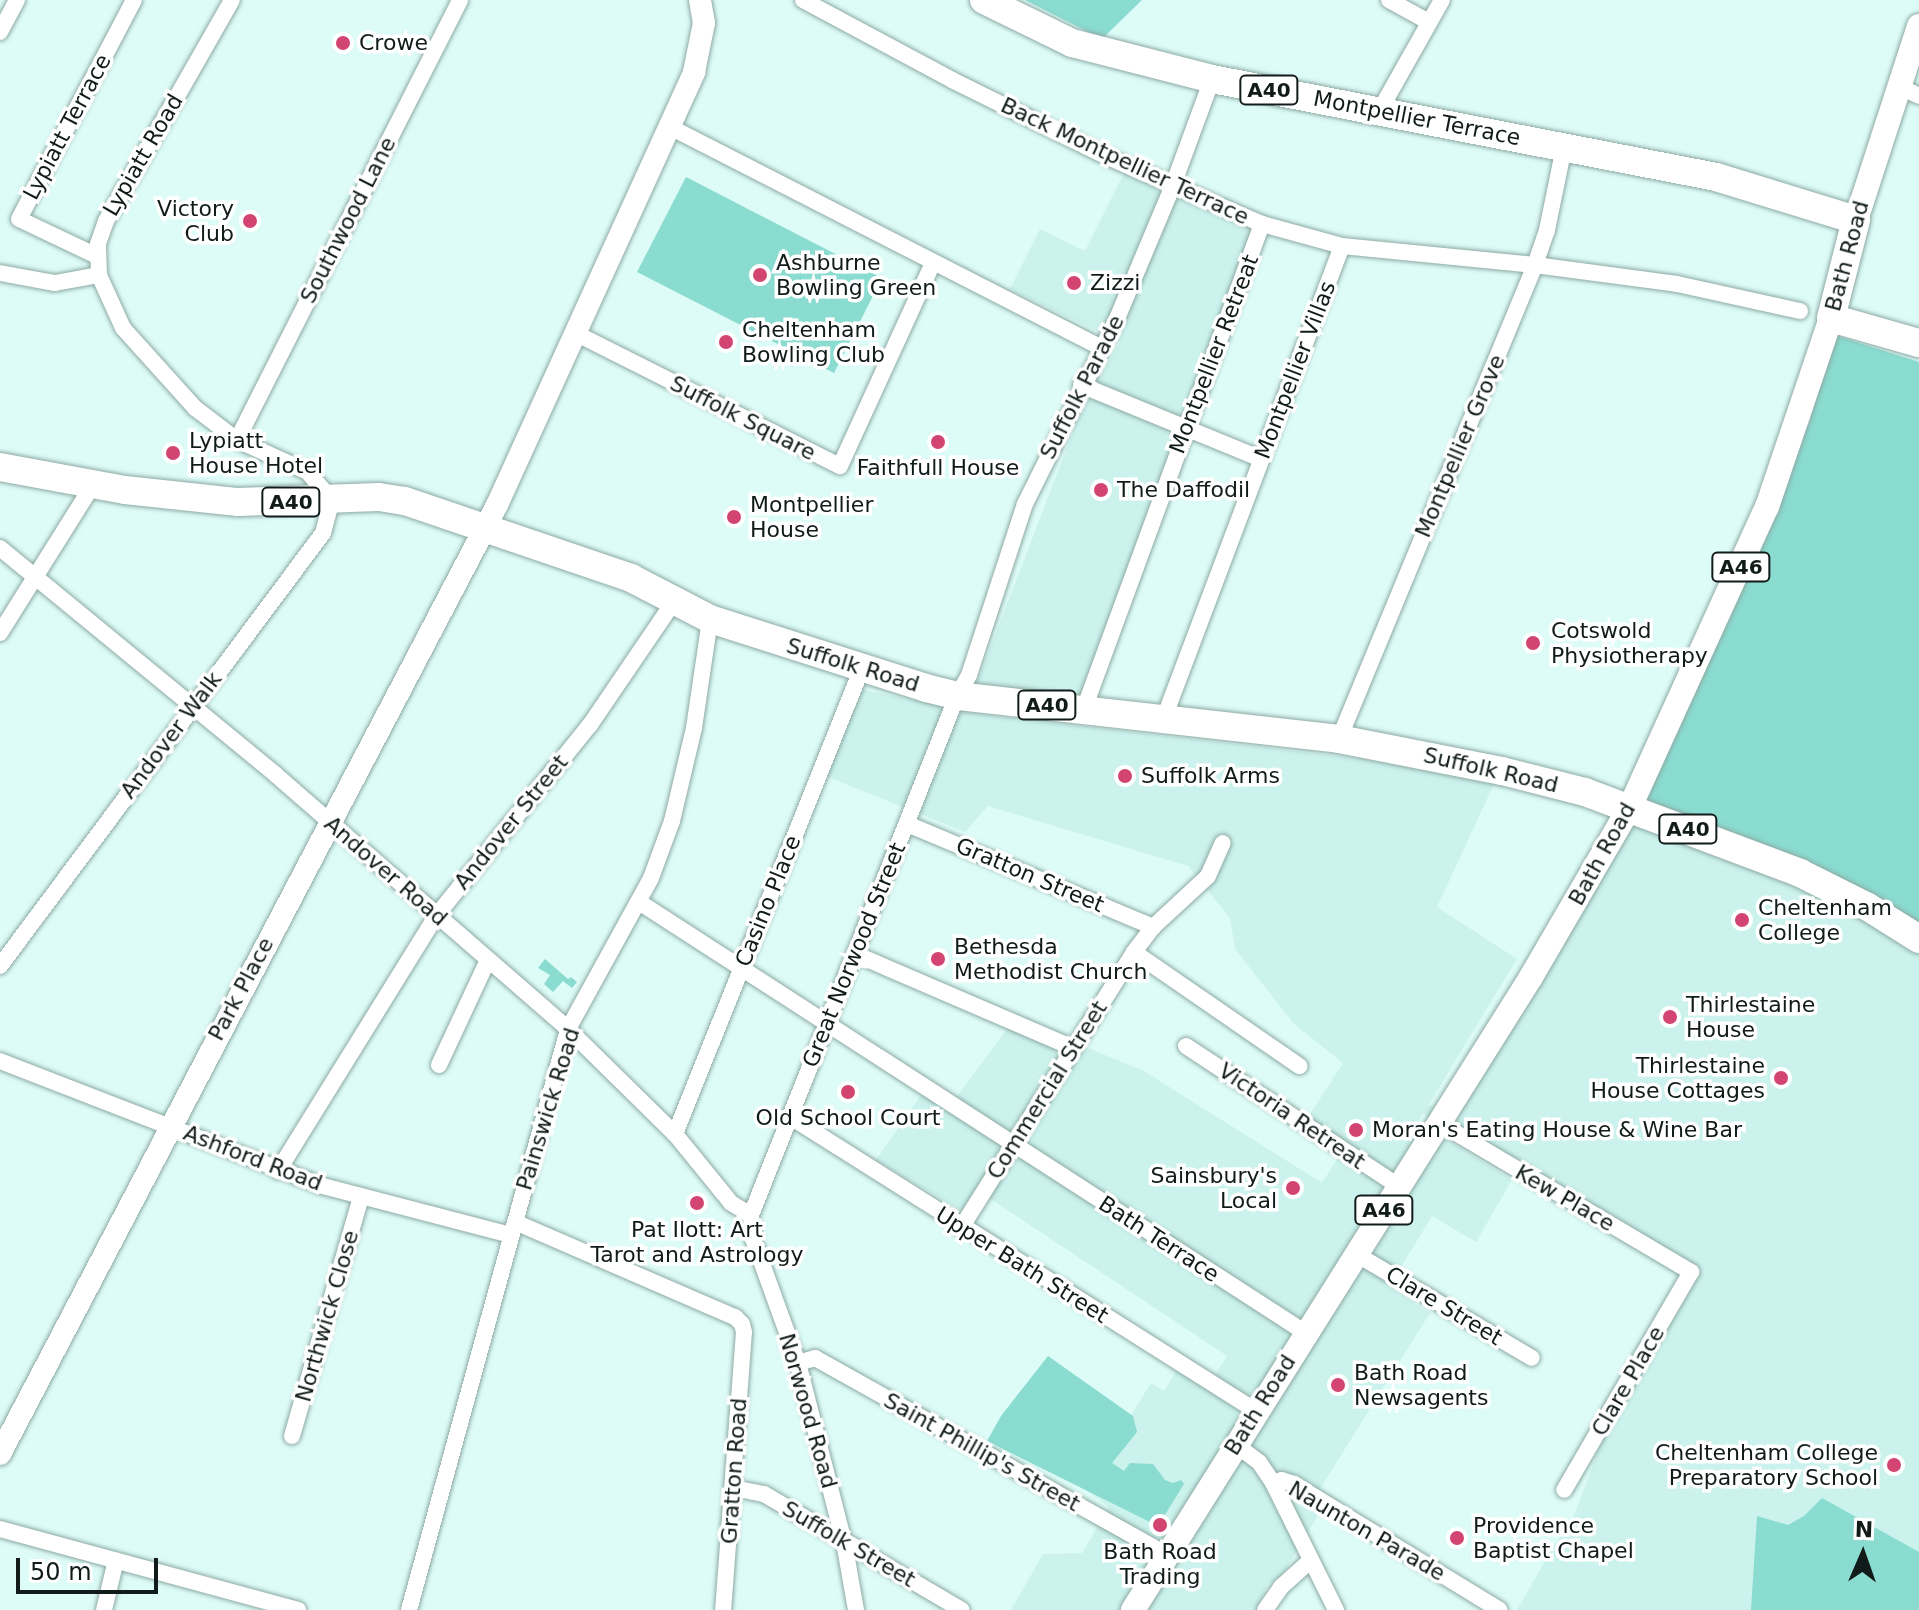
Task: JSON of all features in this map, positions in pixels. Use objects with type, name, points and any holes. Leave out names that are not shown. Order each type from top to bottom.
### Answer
[{"type":"highway","name":"Montpellier Terrace","points":[[984,0],[1072,43],[1212,79],[1716,177],[1856,220]]},
{"type":"highway","name":"Bath Road","points":[[1831,318],[1856,220]]},
{"type":"highway","points":[[1831,318],[1919,343]]},
{"type":"highway","name":"A40","points":[[0,467],[93,485]]},
{"type":"highway","name":"Suffolk Road","points":[[93,485],[238,502],[379,497],[405,501],[486,526],[631,578],[710,619],[957,696],[1339,739],[1502,771],[1630,807]]},
{"type":"highway","name":"A40","points":[[1630,807],[1800,873],[1919,939]]},
{"type":"main road","name":"Bath Road","points":[[1856,220],[1909,91],[1919,26]]},
{"type":"main road","name":"Bath Road","points":[[1133,1610],[1165,1554],[1531,977],[1630,807],[1767,507],[1831,318]]},
{"type":"street","points":[[0,32],[17,0]]},
{"type":"street","name":"Lypiatt Terrace","points":[[97,256],[19,219],[134,0]]},
{"type":"street","name":"Lypiatt Road","points":[[232,0],[112,208],[101,232],[97,256],[99,275],[110,305],[140,351],[195,408],[237,440],[308,472],[332,500]]},
{"type":"street","name":"Southwood Lane","points":[[237,440],[460,0]]},
{"type":"street","points":[[486,526],[577,334],[700,57],[704,23],[700,0]]},
{"type":"street","name":"Back Montpellier Terrace","points":[[803,0],[952,80],[1172,188],[1262,224],[1342,246],[1535,265],[1677,284],[1800,311]]},
{"type":"street","points":[[1389,0],[1429,22]]},
{"type":"street","points":[[1380,110],[1442,0]]},
{"type":"street","name":"Suffolk Parade","points":[[957,696],[969,675],[1025,504],[1081,385],[1116,321],[1172,188],[1212,79]]},
{"type":"street","points":[[670,127],[932,265],[1101,348]]},
{"type":"street","name":"Montpellier Grove","points":[[1339,739],[1535,265],[1547,230],[1564,147]]},
{"type":"street","name":"Montpellier Retreat","points":[[1084,709],[1262,224]]},
{"type":"street","name":"Montpellier Villas","points":[[1164,718],[1342,246]]},
{"type":"street","name":"Suffolk Square","points":[[577,334],[840,466],[932,265]]},
{"type":"street","points":[[0,273],[55,283],[99,275]]},
{"type":"street","points":[[1081,385],[1261,459]]},
{"type":"street","points":[[0,633],[93,485]]},
{"type":"street","name":"Andover Walk","points":[[0,966],[323,533],[332,500]]},
{"type":"street","name":"Park Place","points":[[0,1454],[486,526]]},
{"type":"street","name":"Andover Road","points":[[0,548],[192,705],[568,1029],[675,1134],[731,1203],[751,1215]]},
{"type":"street","name":"Andover Street","points":[[278,1171],[437,915],[590,725],[675,600]]},
{"type":"street","name":"Painswick Road","points":[[410,1608],[568,1029],[639,902],[662,849],[681,790],[710,619]]},
{"type":"street","name":"Casino Place","points":[[675,1134],[862,668]]},
{"type":"street","name":"Great Norwood Street","points":[[751,1215],[957,696]]},
{"type":"street","name":"Gratton Street","points":[[907,824],[1153,927]]},
{"type":"street","name":"Commercial Street","points":[[961,1228],[1071,1047],[1134,952],[1153,927],[1208,876],[1223,843]]},
{"type":"street","name":"Bath Terrace","points":[[639,902],[1306,1333]]},
{"type":"street","points":[[1134,952],[1299,1066]]},
{"type":"street","points":[[855,954],[1071,1047]]},
{"type":"street","points":[[439,1065],[488,960]]},
{"type":"street","name":"Victoria Retreat","points":[[1186,1046],[1398,1186]]},
{"type":"street","name":"Ashford Road","points":[[0,1061],[170,1125],[278,1171],[361,1197],[513,1229],[735,1317],[744,1332]]},
{"type":"street","name":"Upper Bath Street","points":[[789,1116],[961,1228],[1256,1411]]},
{"type":"street","name":"Kew Place","points":[[1439,1123],[1691,1272]]},
{"type":"street","name":"Northwick Close","points":[[292,1436],[361,1197]]},
{"type":"street","name":"Norwood Road","points":[[751,1215],[753,1239],[798,1363],[844,1542],[856,1610]]},
{"type":"street","name":"Clare Street","points":[[1356,1254],[1532,1358]]},
{"type":"street","name":"Clare Place","points":[[1564,1490],[1691,1272]]},
{"type":"street","name":"Gratton Road","points":[[723,1610],[744,1332]]},
{"type":"street","name":"Saint Phillip's Street","points":[[798,1363],[815,1358],[1165,1554]]},
{"type":"street","points":[[1235,1444],[1259,1462],[1273,1483],[1336,1610]]},
{"type":"street","name":"Naunton Parade","points":[[1273,1483],[1282,1480],[1294,1484],[1500,1610]]},
{"type":"street","name":"Suffolk Street","points":[[733,1488],[764,1494],[962,1610]]},
{"type":"street","points":[[0,1529],[298,1610]]},
{"type":"street","points":[[104,1610],[116,1560]]},
{"type":"street","points":[[1265,1610],[1281,1587],[1311,1560]]},
{"type":"shaded area","points":[[1025,0],[1142,0],[1102,39]]},
{"type":"shaded area","points":[[1125,171],[1257,228],[1085,697],[976,685],[1083,406],[1120,342],[1010,289],[1040,229],[1085,251]]},
{"type":"shaded area","name":"Ashburne Bowling Green","points":[[686,177],[882,278],[834,373],[637,272]]},
{"type":"shaded area","points":[[1834,335],[1919,362],[1919,1610],[1517,1610],[1554,1545],[1572,1521],[1616,1403],[1691,1273],[1423,1113],[1418,1122],[1512,1180],[1476,1242],[1432,1216],[1389,1287],[1430,1313],[1318,1492],[1328,1499],[1281,1577],[1267,1585],[1256,1610],[1011,1610],[1043,1554],[1082,1553],[1109,1507],[1085,1489],[1151,1383],[1164,1391],[1179,1367],[1208,1386],[1227,1356],[988,1197],[974,1218],[876,1160],[923,1092],[953,1102],[1015,1018],[1144,1071],[1322,1183],[1341,1153],[1303,1125],[1343,1063],[1294,1024],[1235,949],[1230,918],[1188,866],[988,806],[965,832],[823,775],[859,689],[992,716],[1364,759],[1494,784],[1437,907],[1517,959],[1429,1104],[1444,1114],[1600,862],[1789,448],[1809,424]]},
{"type":"shaded area","points":[[1834,335],[1919,362],[1919,939],[1630,807],[1789,448],[1809,424]]},
{"type":"shaded area","points":[[545,959],[568,979],[571,977],[577,982],[572,988],[563,981],[553,992],[544,984],[550,975],[538,968]]},
{"type":"shaded area","points":[[1048,1356],[1133,1416],[1137,1432],[1112,1463],[1124,1471],[1130,1463],[1153,1464],[1165,1480],[1173,1483],[1181,1480],[1184,1484],[1158,1526],[987,1441],[1001,1416]]},
{"type":"shaded area","points":[[1822,1498],[1919,1552],[1919,1610],[1751,1610],[1757,1516],[1788,1525],[1804,1516]]},
{"type":"place","name":"Crowe","points":[[343,43]]},
{"type":"place","name":"Victory Club","points":[[250,221]]},
{"type":"place","name":"Ashburne Bowling Green","points":[[760,275]]},
{"type":"place","name":"Zizzi","points":[[1074,283]]},
{"type":"place","name":"Cheltenham Bowling Club","points":[[726,342]]},
{"type":"place","name":"Faithfull House","points":[[938,442]]},
{"type":"place","name":"Lypiatt House Hotel","points":[[173,453]]},
{"type":"place","name":"The Daffodil","points":[[1101,490]]},
{"type":"place","name":"Montpellier House","points":[[734,517]]},
{"type":"place","name":"Cotswold Physiotherapy","points":[[1533,643]]},
{"type":"place","name":"Suffolk Arms","points":[[1125,776]]},
{"type":"place","name":"Cheltenham College","points":[[1742,920]]},
{"type":"place","name":"Bethesda Methodist Church","points":[[938,959]]},
{"type":"place","name":"Thirlestaine House","points":[[1670,1017]]},
{"type":"place","name":"Thirlestaine House Cottages","points":[[1781,1078]]},
{"type":"place","name":"Old School Court","points":[[848,1092]]},
{"type":"place","name":"Moran's Eating House & Wine Bar","points":[[1356,1130]]},
{"type":"place","name":"Sainsbury's Local","points":[[1293,1188]]},
{"type":"place","name":"Pat Ilott: Art Tarot and Astrology","points":[[697,1203]]},
{"type":"place","name":"Bath Road Newsagents","points":[[1338,1385]]},
{"type":"place","name":"Cheltenham College Preparatory School","points":[[1894,1465]]},
{"type":"place","name":"Bath Road Trading","points":[[1160,1525]]},
{"type":"place","name":"Providence Baptist Chapel","points":[[1457,1538]]}]
